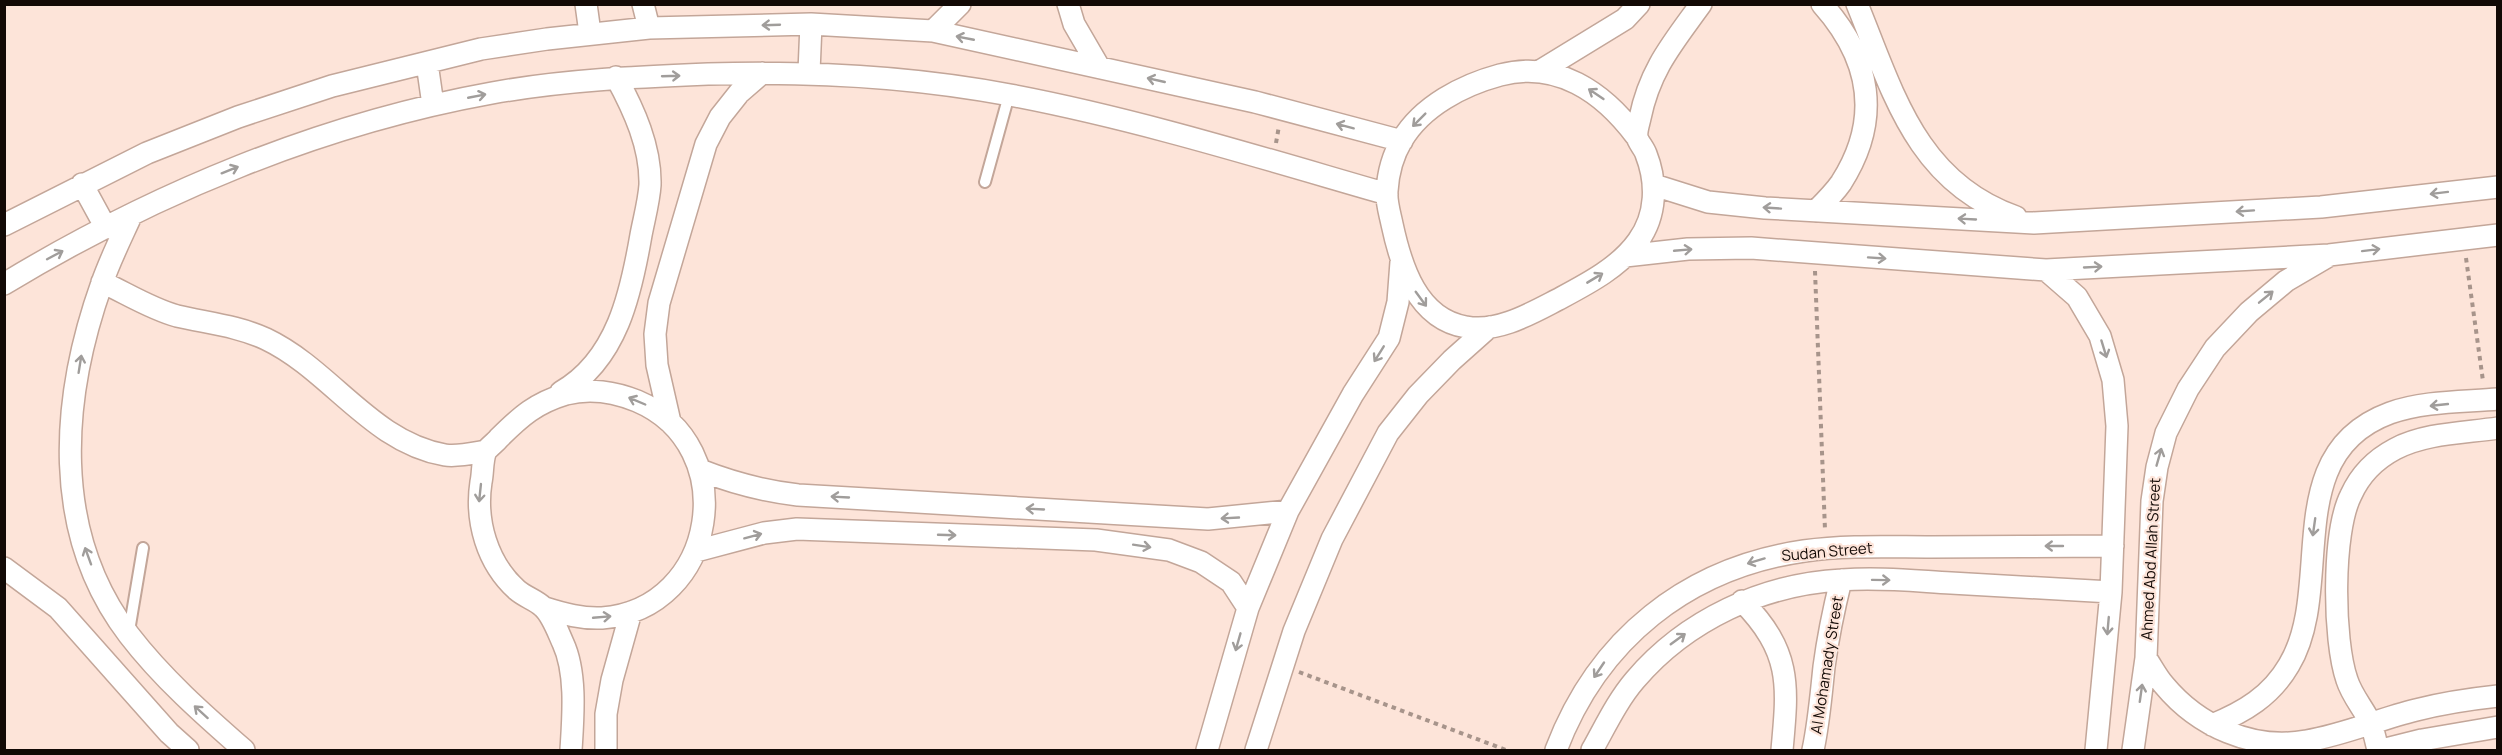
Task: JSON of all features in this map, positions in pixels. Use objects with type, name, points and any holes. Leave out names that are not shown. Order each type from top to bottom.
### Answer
[{"type":"street","points":[[586,4],[590,33]]},
{"type":"street","points":[[643,4],[649,28]]},
{"type":"street","points":[[933,31],[960,4]]},
{"type":"street","points":[[1068,4],[1074,24],[1099,67]]},
{"type":"street","points":[[1540,71],[1625,19],[1639,4]]},
{"type":"street","points":[[1636,136],[1645,95],[1654,74],[1701,4]]},
{"type":"street","points":[[1816,211],[1840,185],[1857,155],[1865,123],[1866,89],[1858,57],[1842,27],[1822,4]]},
{"type":"street","points":[[1857,4],[1906,123],[1924,151],[1947,175],[1973,196],[2002,212],[2034,223]]},
{"type":"street","points":[[809,72],[811,24]]},
{"type":"street","points":[[4,225],[147,153],[238,117],[332,86],[481,49],[590,33],[649,28],[811,24],[933,31],[1283,110],[1402,141]]},
{"type":"street","points":[[427,63],[433,105]]},
{"type":"street","points":[[1540,71],[1563,77],[1605,100],[1636,136],[1651,167],[1654,185],[1653,204],[1648,224],[1638,241],[1607,271],[1546,305],[1510,321],[1489,327],[1466,328],[1445,321],[1427,307],[1414,288],[1401,258],[1386,194],[1392,164],[1402,141],[1425,113],[1451,95],[1489,78],[1509,73],[1540,71]]},
{"type":"street","points":[[4,284],[165,198],[288,148],[365,123],[433,105],[555,83],[616,77],[809,72],[919,81],[1010,95],[1097,115],[1386,194]]},
{"type":"street","points":[[670,422],[657,365],[655,334],[659,303],[706,144],[720,117],[739,93],[762,73]]},
{"type":"street","points":[[548,399],[573,392],[599,391],[625,396],[649,406],[670,422],[688,444],[700,470],[705,497],[704,525],[696,551],[680,577],[658,598],[632,612],[603,618],[573,617],[545,608],[517,590],[495,564],[482,533],[478,499],[486,451],[521,415],[548,399],[579,381],[601,356],[617,328],[628,297],[650,185],[640,129],[616,77]]},
{"type":"street","points":[[82,184],[106,228]]},
{"type":"street","points":[[1654,185],[1708,202],[1816,211],[2034,223],[2321,207],[2498,187]]},
{"type":"street","points":[[131,216],[102,282],[82,350],[70,421],[70,478],[79,533],[99,586],[128,634],[191,703],[244,750]]},
{"type":"street","points":[[1624,256],[1688,249],[1740,248],[2046,270],[2329,255],[2498,235]]},
{"type":"street","name":"Ahmed Abd Allah Street","points":[[2133,750],[2146,658],[2152,501],[2157,467],[2166,433],[2188,389],[2215,348],[2249,312],[2286,281],[2329,255]]},
{"type":"street","points":[[1207,750],[1248,608],[1288,511],[1353,394],[1389,338],[1398,302],[1401,258]]},
{"type":"street","points":[[2046,270],[2077,297],[2100,336],[2113,380],[2117,426],[2111,592],[2096,750]]},
{"type":"street","points":[[102,282],[175,315],[214,322],[266,339],[307,365],[338,390],[370,421],[415,446],[447,455],[486,451]]},
{"type":"street","points":[[1256,750],[1293,631],[1332,539],[1388,433],[1418,395],[1489,327]]},
{"type":"street","points":[[2212,725],[2235,716],[2257,702],[2275,685],[2290,664],[2300,641],[2306,617],[2319,496],[2325,475],[2336,456],[2350,439],[2367,425],[2388,414],[2406,409],[2491,399]]},
{"type":"street","points":[[2498,429],[2416,441],[2396,448],[2377,461],[2362,477],[2350,496],[2344,518],[2338,562],[2341,657],[2347,681],[2357,703],[2371,724],[2380,750],[2498,727]]},
{"type":"street","points":[[700,470],[736,484],[767,492],[798,495],[1208,519],[1288,511]]},
{"type":"street","points":[[696,551],[764,533],[797,529],[1096,540],[1169,550],[1201,562],[1231,582],[1248,608]]},
{"type":"street","name":"Sudan Street","points":[[1556,750],[1578,702],[1605,661],[1637,626],[1675,597],[1716,574],[1762,559],[1849,547],[2113,546]]},
{"type":"street","points":[[4,568],[58,608],[169,733],[188,750]]},
{"type":"street","name":"Sudan Street","points":[[1592,750],[1608,719],[1634,681],[1665,649],[1701,622],[1742,602],[1793,587],[1841,580],[1890,580],[2111,592]]},
{"type":"street","name":"Al Mohamady Street","points":[[1814,750],[1821,712],[1824,668],[1831,623],[1841,580]]},
{"type":"street","points":[[1742,602],[1760,620],[1774,641],[1783,665],[1787,690],[1782,750]]},
{"type":"street","points":[[545,608],[565,646],[572,682],[571,750]]},
{"type":"street","points":[[606,750],[606,714],[612,680],[632,612]]},
{"type":"street","points":[[104,660],[128,634]]},
{"type":"street","points":[[2146,658],[2163,685],[2186,707],[2212,725],[2242,738],[2275,744],[2305,742],[2415,710],[2460,700],[2498,696]]},
{"type":"lane","points":[[985,182],[1010,95]]},
{"type":"lane","points":[[128,634],[143,548]]},
{"type":"path","points":[[1272,161],[1283,110]]},
{"type":"path","points":[[2464,239],[2491,399]]},
{"type":"path","points":[[1814,254],[1826,549]]},
{"type":"path","points":[[1282,666],[1506,750]]}]
